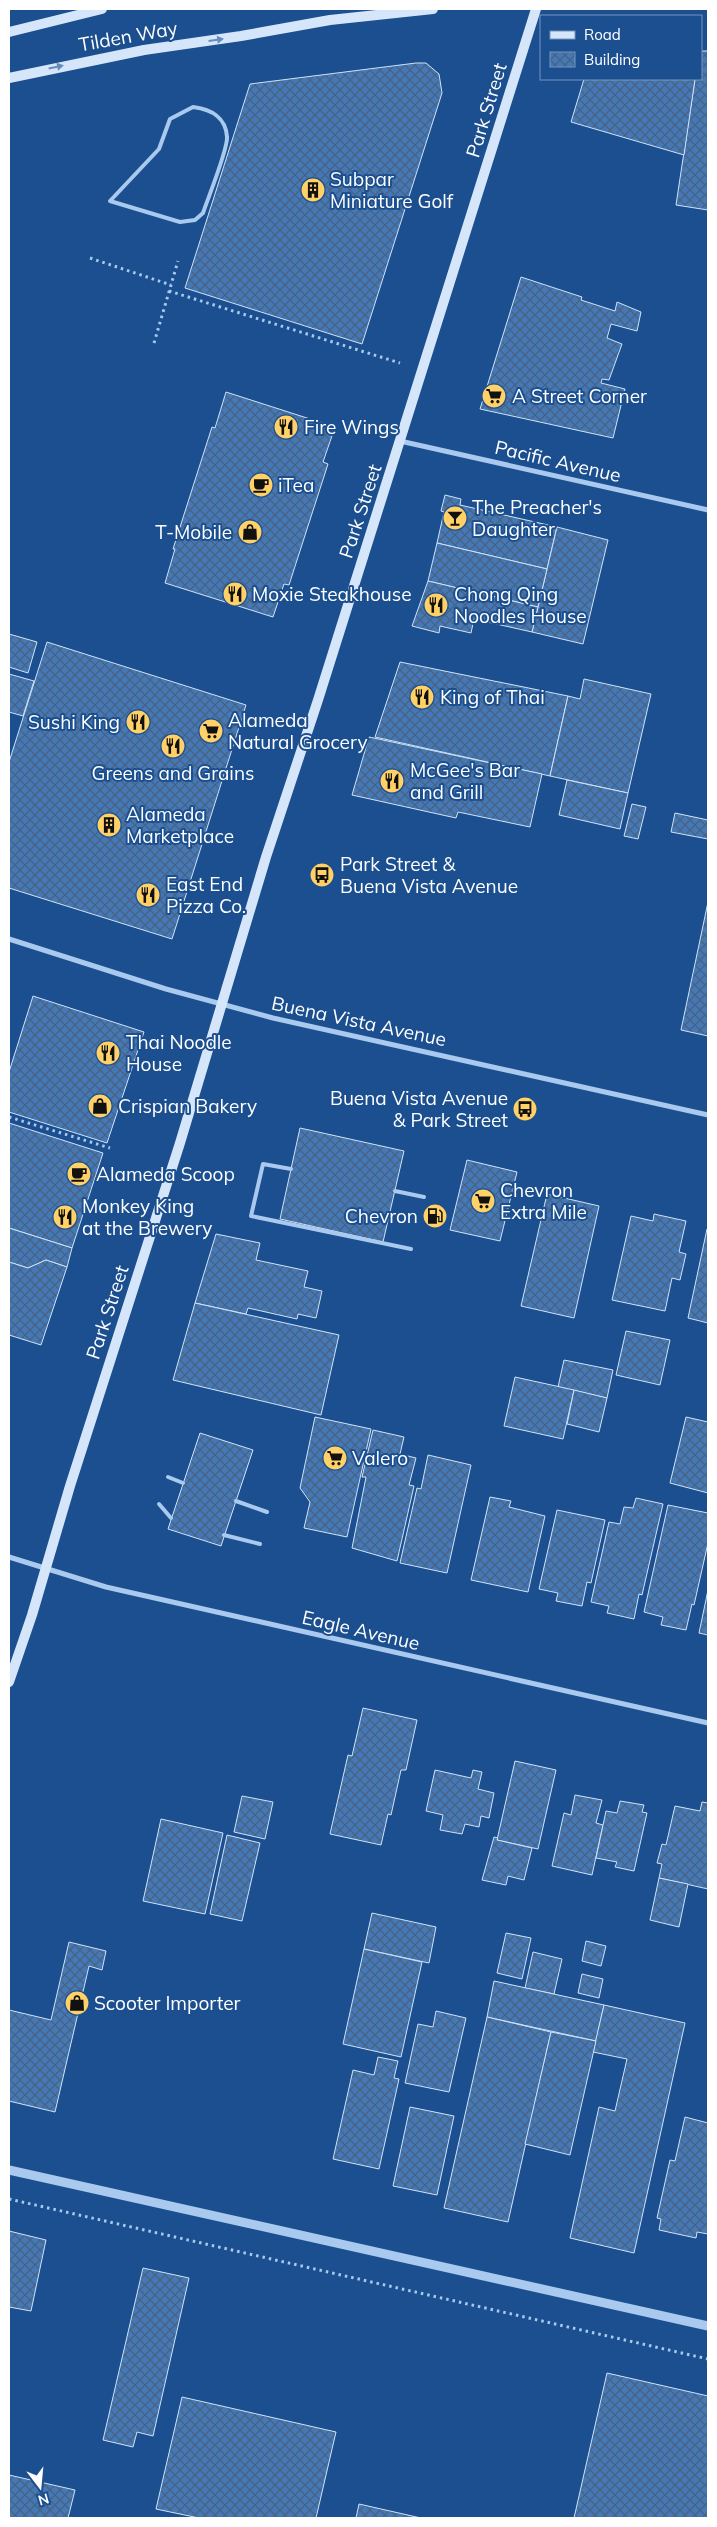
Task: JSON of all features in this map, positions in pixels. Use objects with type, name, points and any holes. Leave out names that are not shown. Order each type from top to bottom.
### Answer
[{"type":"main road","name":"Tilden Way","points":[[9,32],[102,9]]},
{"type":"main road","name":"Tilden Way","points":[[9,78],[144,50],[241,36],[330,20],[433,9]]},
{"type":"main road","name":"Park Street","points":[[9,1682],[269,848],[536,9]]},
{"type":"street","name":"Pacific Avenue","points":[[400,441],[708,510]]},
{"type":"street","name":"Buena Vista Avenue","points":[[9,939],[166,989],[273,1018],[708,1115]]},
{"type":"street","name":"Eagle Avenue","points":[[9,1557],[106,1587],[708,1723]]},
{"type":"street","points":[[9,2170],[708,2326]]},
{"type":"lane","points":[[193,107],[207,108],[219,116],[228,138],[203,213],[195,220],[180,222],[110,201],[159,149],[170,119],[182,110],[193,107]]},
{"type":"lane","points":[[291,1169],[263,1164],[251,1216],[411,1250]]},
{"type":"lane","points":[[395,1191],[424,1197]]},
{"type":"lane","points":[[168,1478],[183,1483]]},
{"type":"lane","points":[[236,1501],[267,1512]]},
{"type":"lane","points":[[159,1504],[171,1518]]},
{"type":"lane","points":[[224,1535],[260,1544]]},
{"type":"path","points":[[90,258],[171,285]]},
{"type":"path","points":[[154,343],[178,261]]},
{"type":"path","points":[[170,291],[422,370]]},
{"type":"path","points":[[9,1117],[110,1148]]},
{"type":"path","points":[[9,2199],[708,2359]]},
{"type":"building","points":[[702,51],[708,51],[708,210],[676,205],[695,80],[702,80]]},
{"type":"building","name":"Subpar Miniature Golf","points":[[426,63],[439,74],[442,93],[362,344],[185,288],[250,84]]},
{"type":"building","points":[[584,80],[695,80],[684,155],[571,122]]},
{"type":"building","points":[[521,277],[582,297],[581,300],[615,311],[617,302],[641,312],[637,331],[611,324],[607,338],[622,344],[609,380],[602,379],[601,383],[625,389],[613,438],[480,409]]},
{"type":"building","points":[[226,392],[335,427],[323,462],[328,464],[289,585],[284,584],[273,617],[165,583],[175,549],[173,549],[212,427],[215,428]]},
{"type":"building","points":[[445,495],[461,499],[460,505],[557,527],[547,569],[437,543],[444,512],[441,511]]},
{"type":"building","points":[[557,527],[608,540],[583,644],[532,632]]},
{"type":"building","points":[[437,543],[547,569],[538,607],[428,581]]},
{"type":"building","points":[[428,581],[538,607],[532,632],[474,619],[471,633],[440,626],[439,633],[412,626]]},
{"type":"building","points":[[9,634],[37,642],[28,673],[9,667]]},
{"type":"building","name":"Alameda Marketplace","points":[[47,642],[246,705],[172,939],[9,888],[9,762]]},
{"type":"building","points":[[400,662],[568,696],[550,776],[375,737]]},
{"type":"building","points":[[9,674],[34,681],[23,716],[9,712]]},
{"type":"building","points":[[584,679],[651,694],[628,793],[550,776],[568,696],[580,699]]},
{"type":"building","points":[[369,737],[542,774],[530,827],[458,812],[456,818],[352,795]]},
{"type":"building","points":[[567,780],[628,793],[620,829],[559,815]]},
{"type":"building","points":[[632,804],[646,807],[638,839],[624,836]]},
{"type":"building","points":[[675,813],[708,820],[708,839],[671,832]]},
{"type":"building","points":[[708,902],[708,1036],[681,1030]]},
{"type":"building","points":[[33,996],[144,1032],[107,1143],[9,1112],[9,1072]]},
{"type":"building","points":[[9,1123],[103,1153],[72,1248],[9,1228]]},
{"type":"building","points":[[300,1128],[404,1151],[383,1242],[280,1219]]},
{"type":"building","name":"Chevron Extra Mile","points":[[467,1160],[517,1172],[500,1241],[450,1230]]},
{"type":"building","points":[[547,1194],[599,1206],[574,1318],[521,1306]]},
{"type":"building","points":[[654,1214],[686,1221],[679,1252],[686,1254],[680,1280],[672,1278],[665,1311],[612,1300],[631,1216],[653,1221]]},
{"type":"building","points":[[9,1228],[72,1248],[67,1267],[46,1260],[28,1268],[9,1262]]},
{"type":"building","points":[[708,1229],[708,1323],[688,1318]]},
{"type":"building","points":[[216,1234],[260,1243],[256,1260],[308,1271],[304,1287],[322,1291],[316,1318],[298,1314],[297,1319],[248,1308],[246,1314],[195,1303]]},
{"type":"building","points":[[46,1260],[67,1267],[41,1345],[9,1335],[9,1262],[28,1268]]},
{"type":"building","points":[[195,1303],[339,1335],[321,1415],[173,1380]]},
{"type":"building","points":[[626,1331],[670,1340],[660,1385],[616,1375]]},
{"type":"building","points":[[564,1360],[613,1370],[607,1398],[558,1387]]},
{"type":"building","points":[[515,1377],[574,1390],[563,1439],[504,1426]]},
{"type":"building","points":[[574,1390],[607,1398],[599,1432],[567,1424]]},
{"type":"building","name":"Valero","points":[[315,1417],[371,1429],[347,1537],[304,1528],[310,1502],[300,1488]]},
{"type":"building","points":[[686,1417],[708,1422],[708,1493],[670,1483]]},
{"type":"building","points":[[373,1430],[404,1437],[400,1454],[416,1458],[409,1485],[414,1486],[397,1561],[352,1548],[366,1477],[362,1477]]},
{"type":"building","points":[[200,1433],[253,1450],[221,1546],[168,1529]]},
{"type":"building","points":[[428,1455],[471,1465],[447,1573],[400,1563],[417,1488],[421,1489]]},
{"type":"building","points":[[490,1497],[511,1501],[509,1507],[545,1516],[528,1592],[471,1580]]},
{"type":"building","points":[[636,1498],[663,1504],[642,1595],[639,1594],[634,1619],[607,1613],[609,1606],[591,1602],[609,1522],[620,1524],[624,1507],[633,1508]]},
{"type":"building","points":[[668,1505],[708,1513],[708,1543],[694,1605],[692,1604],[686,1630],[661,1625],[663,1617],[644,1612]]},
{"type":"building","points":[[557,1510],[605,1520],[591,1583],[587,1582],[582,1606],[556,1601],[558,1593],[539,1589]]},
{"type":"building","points":[[708,1590],[708,1635],[699,1633]]},
{"type":"building","points":[[363,1708],[417,1720],[406,1770],[401,1770],[391,1815],[388,1814],[381,1845],[330,1834],[348,1755],[352,1756]]},
{"type":"building","points":[[515,1761],[556,1770],[538,1849],[497,1840]]},
{"type":"building","points":[[435,1770],[471,1778],[473,1770],[482,1772],[478,1789],[494,1793],[489,1818],[481,1816],[479,1827],[465,1824],[462,1834],[440,1830],[443,1815],[426,1811]]},
{"type":"building","points":[[575,1795],[602,1800],[596,1823],[603,1825],[592,1875],[552,1866],[564,1813],[571,1815]]},
{"type":"building","points":[[242,1796],[273,1802],[265,1839],[234,1832]]},
{"type":"building","points":[[620,1801],[644,1805],[642,1812],[647,1813],[634,1871],[615,1867],[617,1862],[596,1858],[606,1811],[617,1813]]},
{"type":"building","points":[[702,1802],[708,1803],[708,1889],[659,1878],[662,1864],[657,1863],[662,1844],[666,1845],[675,1806],[700,1811]]},
{"type":"building","points":[[161,1819],[223,1833],[205,1914],[143,1901]]},
{"type":"building","points":[[227,1835],[260,1843],[242,1921],[210,1914]]},
{"type":"building","points":[[494,1837],[498,1838],[497,1840],[532,1848],[524,1880],[508,1876],[506,1885],[482,1880]]},
{"type":"building","points":[[659,1878],[688,1884],[679,1927],[650,1920]]},
{"type":"building","points":[[372,1913],[436,1927],[429,1963],[364,1949]]},
{"type":"building","points":[[506,1933],[531,1938],[522,1979],[497,1973]]},
{"type":"building","points":[[586,1941],[606,1946],[601,1966],[582,1961]]},
{"type":"building","points":[[69,1942],[106,1951],[102,1970],[89,1966],[55,2112],[9,2101],[9,2010],[51,2020]]},
{"type":"building","points":[[364,1949],[422,1962],[401,2057],[343,2044]]},
{"type":"building","points":[[533,1952],[562,1959],[554,1994],[525,1988]]},
{"type":"building","points":[[582,1974],[603,1979],[599,1998],[578,1993]]},
{"type":"building","points":[[494,1981],[604,2005],[596,2041],[487,2017]]},
{"type":"building","points":[[604,2005],[685,2023],[634,2253],[570,2238],[599,2107],[615,2111],[627,2059],[593,2052]]},
{"type":"building","points":[[436,2011],[466,2018],[449,2092],[405,2083],[418,2024],[433,2027]]},
{"type":"building","points":[[487,2017],[551,2032],[508,2222],[444,2208]]},
{"type":"building","points":[[551,2032],[596,2041],[570,2155],[525,2144]]},
{"type":"building","points":[[378,2057],[398,2061],[394,2078],[399,2079],[379,2169],[333,2159],[353,2070],[374,2075]]},
{"type":"building","points":[[410,2107],[454,2116],[437,2195],[393,2186]]},
{"type":"building","points":[[685,2117],[708,2123],[708,2234],[697,2232],[696,2238],[659,2230],[661,2219],[657,2218],[670,2160],[675,2161]]},
{"type":"building","points":[[9,2231],[46,2240],[31,2311],[9,2307]]},
{"type":"building","points":[[143,2268],[189,2278],[153,2436],[137,2432],[133,2447],[103,2440]]},
{"type":"building","points":[[607,2373],[708,2396],[708,2518],[574,2518]]},
{"type":"building","points":[[182,2397],[336,2432],[316,2518],[199,2518],[156,2509]]},
{"type":"building","points":[[9,2475],[75,2490],[68,2518],[9,2518]]},
{"type":"building","points":[[359,2504],[421,2518],[356,2518]]},
{"type":"place","name":"Subpar Miniature Golf","points":[[313,190]]},
{"type":"place","name":"A Street Corner","points":[[494,396]]},
{"type":"place","name":"Fire Wings","points":[[286,427]]},
{"type":"place","name":"iTea","points":[[261,485]]},
{"type":"place","name":"The Preacher's Daughter","points":[[455,518]]},
{"type":"place","name":"T-Mobile","points":[[250,532]]},
{"type":"place","name":"Moxie Steakhouse","points":[[235,594]]},
{"type":"place","name":"Chong Qing Noodles House","points":[[436,605]]},
{"type":"place","name":"King of Thai","points":[[422,697]]},
{"type":"place","name":"Sushi King","points":[[138,722]]},
{"type":"place","name":"Alameda Natural Grocery","points":[[211,731]]},
{"type":"place","name":"Greens and Grains","points":[[173,746]]},
{"type":"place","name":"McGee's Bar and Grill","points":[[392,781]]},
{"type":"place","name":"Alameda Marketplace","points":[[109,825]]},
{"type":"place","name":"Park Street & Buena Vista Avenue","points":[[322,875]]},
{"type":"place","name":"East End Pizza Co.","points":[[148,895]]},
{"type":"place","name":"Thai Noodle House","points":[[108,1053]]},
{"type":"place","name":"Crispian Bakery","points":[[100,1106]]},
{"type":"place","name":"Buena Vista Avenue & Park Street","points":[[525,1109]]},
{"type":"place","name":"Alameda Scoop","points":[[79,1174]]},
{"type":"place","name":"Chevron Extra Mile","points":[[483,1201]]},
{"type":"place","name":"Chevron","points":[[435,1216]]},
{"type":"place","name":"Monkey King at the Brewery","points":[[65,1217]]},
{"type":"place","name":"Valero","points":[[335,1458]]},
{"type":"place","name":"Scooter Importer","points":[[77,2003]]}]
